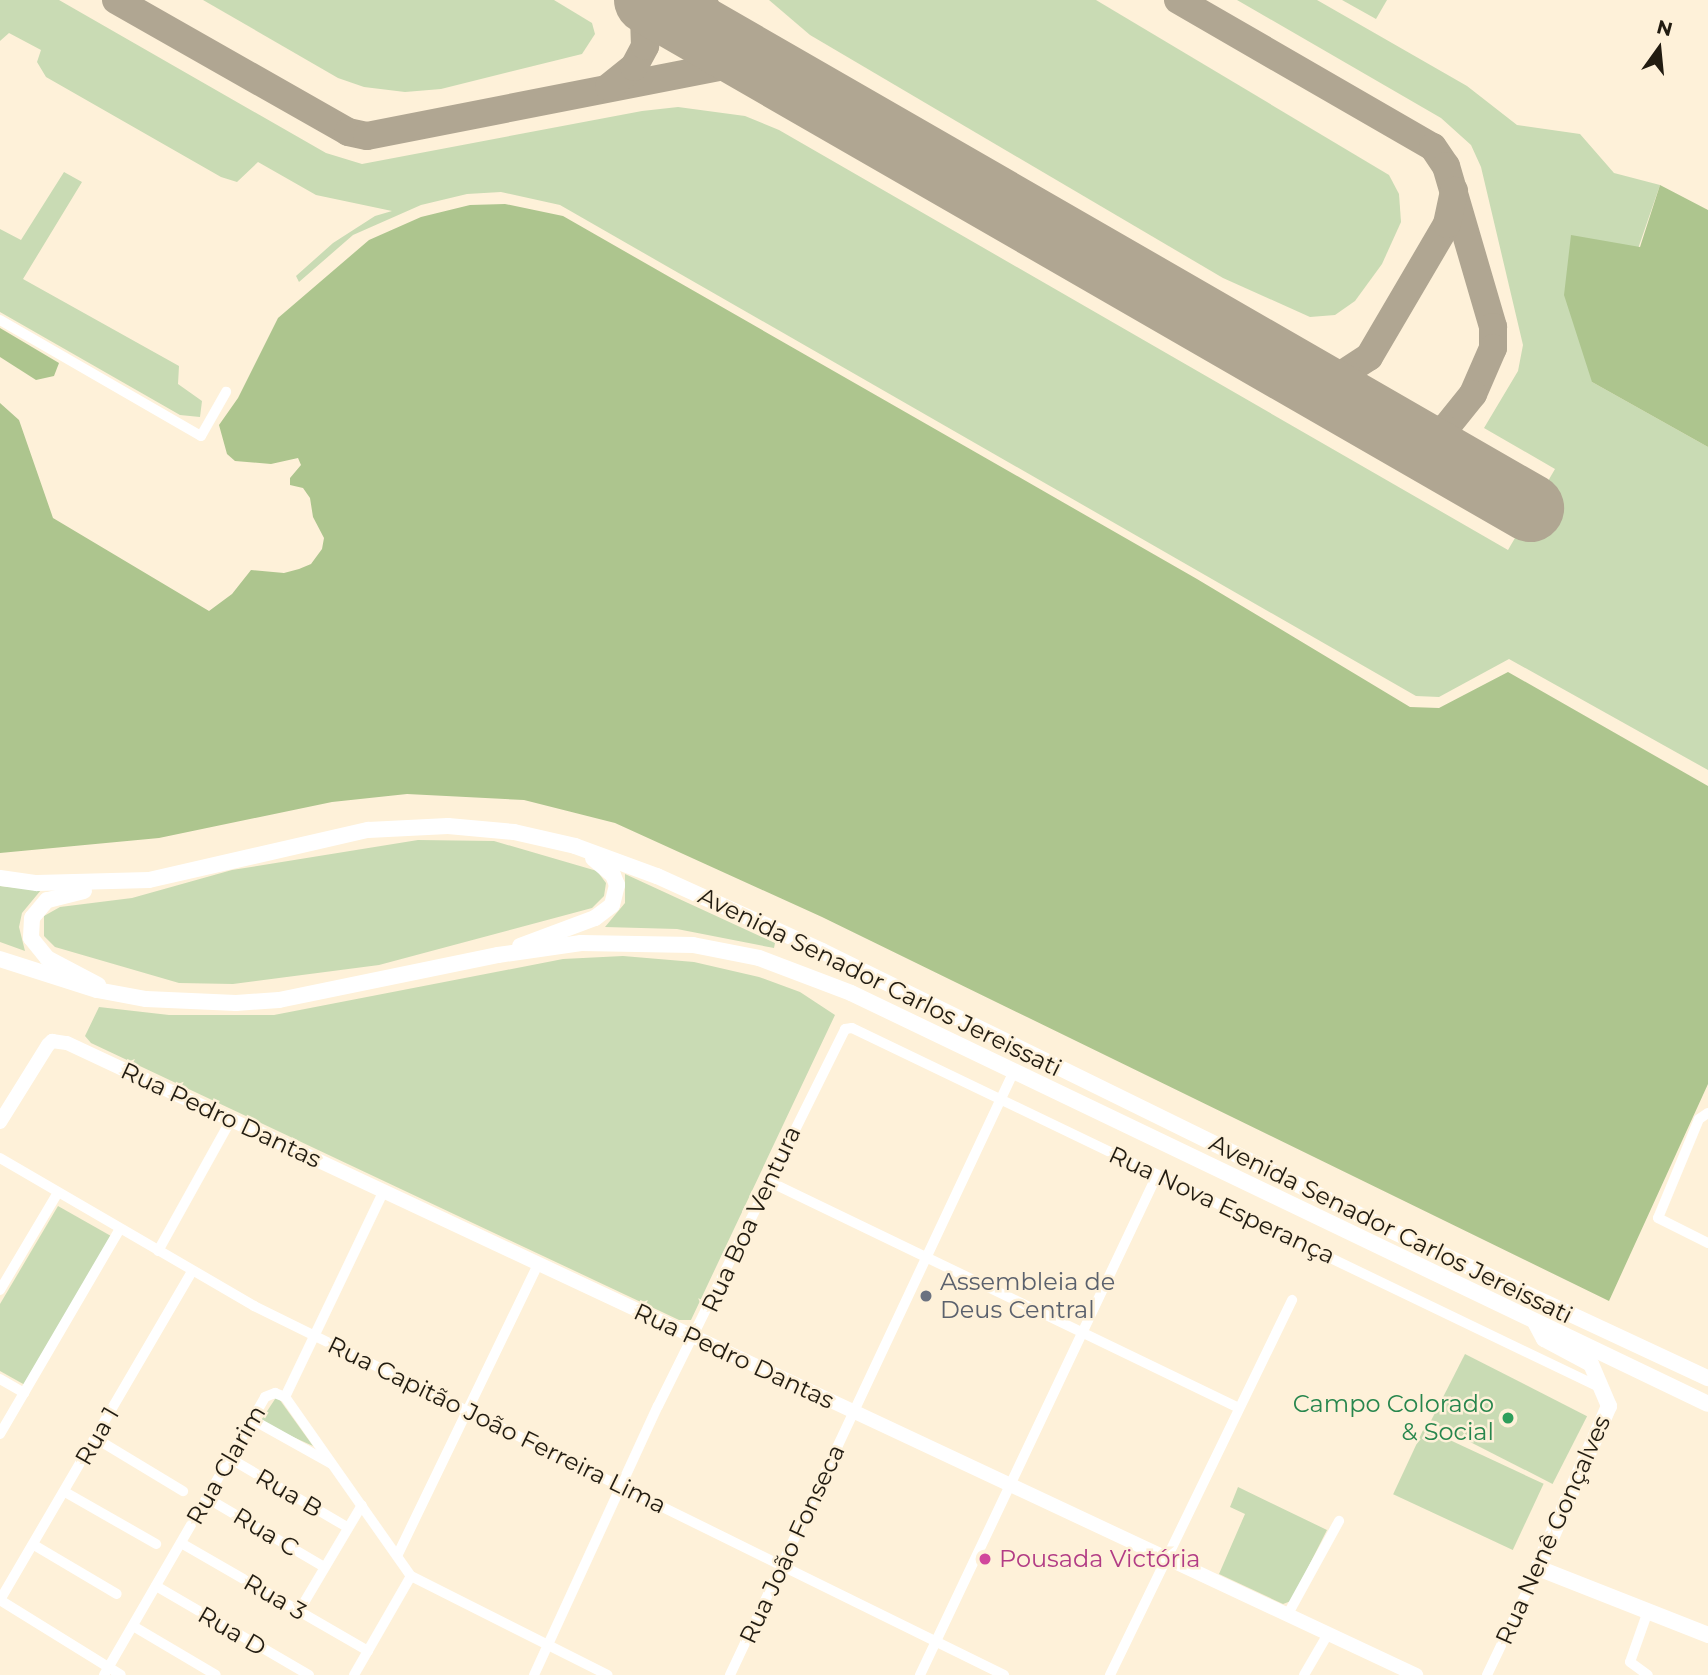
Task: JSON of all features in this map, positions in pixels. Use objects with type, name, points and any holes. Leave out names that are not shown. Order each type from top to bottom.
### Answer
[{"type":"main road","name":"Avenida Senador Carlos Jereissati","points":[[0,878],[37,883],[149,880],[368,830],[447,826],[513,832],[575,846],[657,876],[822,951],[1378,1224],[1708,1378]]},
{"type":"main road","points":[[498,954],[595,918],[612,905],[617,884],[613,875],[575,846]]},
{"type":"main road","points":[[112,992],[36,948],[31,938],[32,918],[47,900],[60,895],[149,880]]},
{"type":"main road","name":"Avenida Senador Carlos Jereissati","points":[[0,959],[56,980],[112,992],[199,1003],[279,1000],[498,954],[637,941],[723,950],[819,979],[1708,1404]]},
{"type":"main road","name":"Rua Pedro Dantas","points":[[0,1122],[52,1041],[67,1043],[693,1338],[1166,1558],[1289,1612],[1328,1634],[1416,1675]]},
{"type":"main road","name":"Rua Nenê Gonçalves","points":[[1536,1324],[1544,1339],[1591,1364],[1598,1387],[1608,1401],[1608,1414],[1538,1568]]},
{"type":"main road","points":[[1538,1568],[1708,1635]]},
{"type":"street","points":[[0,320],[201,436],[226,391]]},
{"type":"street","name":"Rua Nova Esperança","points":[[845,1029],[852,1028],[1598,1387]]},
{"type":"street","name":"Rua Boa Ventura","points":[[534,1675],[621,1486],[768,1181],[845,1029]]},
{"type":"street","name":"Rua João Fonseca","points":[[730,1675],[1014,1071]]},
{"type":"street","points":[[1706,1113],[1658,1219],[1708,1243]]},
{"type":"street","points":[[158,1251],[231,1120]]},
{"type":"street","name":"Rua Capitão João Ferreira Lima","points":[[0,1158],[119,1230],[314,1335],[1004,1675]]},
{"type":"street","points":[[920,1675],[1157,1175]]},
{"type":"street","points":[[768,1181],[1237,1407]]},
{"type":"street","name":"Rua Clarim","points":[[106,1671],[269,1394],[285,1397],[383,1192]]},
{"type":"street","points":[[0,1290],[57,1194]]},
{"type":"street","points":[[0,1434],[119,1230]]},
{"type":"street","points":[[398,1554],[538,1265]]},
{"type":"street","name":"Rua 1","points":[[0,1600],[192,1271]]},
{"type":"street","points":[[1110,1675],[1237,1407],[1292,1300]]},
{"type":"street","points":[[0,1380],[24,1393]]},
{"type":"street","points":[[285,1397],[411,1576],[608,1675]]},
{"type":"street","points":[[253,1420],[334,1466]]},
{"type":"street","points":[[95,1438],[183,1491]]},
{"type":"street","name":"Rua B","points":[[231,1459],[347,1527]]},
{"type":"street","points":[[65,1492],[156,1544]]},
{"type":"street","name":"Rua C","points":[[208,1498],[324,1567]]},
{"type":"street","points":[[299,1611],[362,1505]]},
{"type":"street","points":[[1289,1612],[1339,1521]]},
{"type":"street","name":"Rua 3","points":[[181,1543],[368,1651]]},
{"type":"street","points":[[34,1545],[117,1594]]},
{"type":"street","name":"Rua Nenê Gonçalves","points":[[1487,1675],[1538,1568]]},
{"type":"street","points":[[354,1675],[411,1576]]},
{"type":"street","name":"Rua D","points":[[156,1586],[309,1675]]},
{"type":"street","points":[[0,1600],[106,1671],[121,1675]]},
{"type":"street","points":[[1648,1611],[1631,1666],[1648,1675]]},
{"type":"street","points":[[133,1626],[216,1675]]},
{"type":"street","points":[[1304,1675],[1328,1634]]},
{"type":"green space","points":[[0,0],[59,0],[326,153],[362,164],[642,111],[678,107],[745,116],[779,130],[1508,550],[1555,469],[1484,428],[1518,371],[1523,345],[1481,167],[1471,145],[1441,118],[1237,0],[1317,0],[1467,86],[1517,125],[1580,134],[1614,173],[1660,185],[1592,382],[1708,447],[1708,770],[1509,659],[1439,697],[1416,696],[560,205],[501,192],[467,194],[421,205],[353,235],[299,282],[296,276],[333,243],[375,216],[392,211],[316,195],[258,162],[237,182],[221,177],[46,77],[37,62],[41,50],[9,33],[0,41]]},
{"type":"green space","points":[[203,0],[554,0],[592,23],[595,34],[582,54],[441,89],[405,92],[364,87],[338,78]]},
{"type":"green space","points":[[769,0],[1096,0],[1389,175],[1399,194],[1401,222],[1382,264],[1355,301],[1335,315],[1310,317],[1223,278],[810,35]]},
{"type":"green space","points":[[1342,0],[1387,0],[1376,19]]},
{"type":"green space","points":[[64,172],[82,182],[23,279],[179,366],[178,384],[202,401],[200,417],[180,415],[0,312],[0,229],[21,240]]},
{"type":"green space","points":[[1660,185],[1708,210],[1708,447],[1592,382],[1564,295],[1571,235],[1640,247]]},
{"type":"green space","points":[[505,204],[563,216],[1197,579],[1410,707],[1439,708],[1508,672],[1708,786],[1708,1084],[1609,1301],[822,917],[615,823],[524,800],[407,794],[332,802],[159,838],[0,853],[0,403],[19,420],[53,518],[209,611],[232,594],[251,570],[284,573],[299,569],[311,564],[322,549],[324,538],[313,517],[310,498],[303,488],[290,485],[290,478],[301,465],[298,458],[271,464],[235,461],[227,454],[219,425],[238,398],[278,318],[369,240],[421,217],[470,205]]},
{"type":"green space","points":[[0,328],[59,363],[54,376],[36,380],[0,357]]},
{"type":"green space","points":[[418,840],[494,841],[597,871],[606,883],[604,896],[592,908],[379,965],[233,984],[179,983],[55,947],[44,936],[44,916],[60,907],[132,898],[232,870]]},
{"type":"green space","points":[[625,874],[775,943],[774,948],[677,929],[605,927],[625,903]]},
{"type":"green space","points":[[0,886],[41,890],[22,913],[19,927],[25,951],[0,942]]},
{"type":"green space","points":[[623,956],[694,962],[759,977],[800,992],[835,1015],[691,1320],[679,1320],[91,1043],[85,1036],[99,1007],[169,1015],[274,1015],[563,959]]},
{"type":"green space","points":[[58,1206],[111,1236],[25,1385],[0,1371],[0,1304]]},
{"type":"green space","name":"Campo Colorado & Social","points":[[1465,1354],[1587,1416],[1553,1484],[1430,1422]]},
{"type":"green space","points":[[277,1396],[313,1446],[260,1422]]},
{"type":"green space","name":"Campo Colorado & Social","points":[[1424,1428],[1544,1484],[1513,1550],[1393,1494]]},
{"type":"green space","points":[[1238,1487],[1327,1530],[1291,1601],[1283,1604],[1219,1574],[1245,1514],[1230,1507]]},
{"type":"taxiway","points":[[116,0],[348,132],[367,136],[733,64],[768,69]]},
{"type":"taxiway","points":[[609,87],[634,67],[645,46],[644,18],[635,0]]},
{"type":"taxiway","points":[[703,0],[716,34],[763,66]]},
{"type":"taxiway","points":[[1178,0],[1433,147],[1446,166],[1493,327],[1493,348],[1473,394],[1445,429],[1417,432],[1385,425]]},
{"type":"taxiway","points":[[1290,370],[1315,378],[1338,377],[1369,357],[1447,224],[1454,191]]},
{"type":"runway","points":[[648,0],[1530,508]]},
{"type":"place","name":"Assembleia de Deus Central","points":[[926,1296]]},
{"type":"place","name":"Campo Colorado & Social","points":[[1508,1418]]},
{"type":"place","name":"Pousada Victória","points":[[985,1559]]}]
